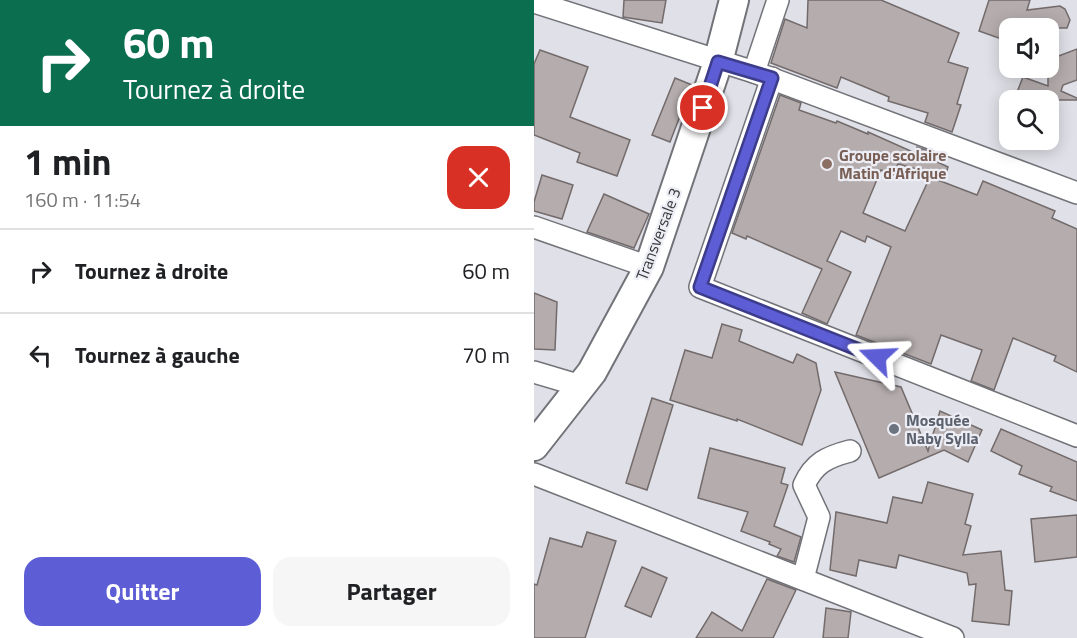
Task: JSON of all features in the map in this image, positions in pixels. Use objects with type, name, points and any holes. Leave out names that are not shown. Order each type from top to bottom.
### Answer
[{"type":"main road","name":"Transversale 3","points":[[534,446],[592,372],[649,267],[718,62],[734,0]]},
{"type":"street","points":[[778,0],[763,75],[700,287],[1077,436]]},
{"type":"street","points":[[534,2],[763,75],[1077,193]]},
{"type":"street","points":[[534,227],[649,267]]},
{"type":"street","points":[[534,372],[581,386]]},
{"type":"street","points":[[803,579],[819,517],[804,485],[810,472],[829,457],[850,451]]},
{"type":"street","points":[[534,474],[953,638]]},
{"type":"building","points":[[624,0],[666,0],[662,23],[623,17]]},
{"type":"building","points":[[808,0],[881,0],[959,33],[948,62],[968,68],[957,104],[961,105],[952,132],[925,122],[928,113],[888,101],[889,97],[841,77],[837,88],[771,63],[785,19],[807,28]]},
{"type":"building","points":[[989,0],[1030,0],[1027,10],[1060,6],[1065,9],[1070,20],[1067,28],[1059,28],[1059,18],[999,18],[999,38],[979,31]]},
{"type":"building","points":[[1077,49],[1077,80],[1063,85],[1061,91],[1077,100],[1059,100],[1059,90],[1018,90],[1023,78],[1048,86],[1048,78],[1059,78],[1059,56]]},
{"type":"building","points":[[540,50],[588,67],[570,117],[630,140],[617,176],[577,162],[580,153],[534,135],[534,64]]},
{"type":"building","points":[[675,78],[692,85],[670,142],[652,135]]},
{"type":"building","points":[[780,95],[801,103],[799,110],[836,123],[837,121],[868,134],[868,132],[915,153],[917,147],[932,152],[931,159],[948,167],[945,177],[898,164],[893,175],[881,170],[863,213],[905,231],[930,177],[977,195],[983,181],[1055,211],[1052,218],[1077,229],[1077,372],[1054,361],[1056,356],[1013,338],[994,390],[971,381],[982,350],[941,335],[931,364],[856,335],[891,247],[867,236],[865,242],[841,231],[827,261],[851,272],[827,324],[802,313],[822,269],[747,236],[746,239],[732,233]]},
{"type":"building","points":[[542,175],[573,185],[562,219],[534,211],[534,202]]},
{"type":"building","points":[[604,194],[649,214],[634,248],[587,232]]},
{"type":"building","points":[[534,293],[557,302],[555,350],[534,349]]},
{"type":"building","points":[[722,324],[742,330],[739,341],[793,363],[797,354],[816,363],[821,390],[802,445],[737,419],[737,421],[670,400],[685,350],[712,358]]},
{"type":"building","points":[[835,372],[901,387],[928,451],[940,411],[982,430],[968,462],[944,450],[879,478]]},
{"type":"building","points":[[652,398],[673,405],[647,490],[626,483]]},
{"type":"building","points":[[1001,429],[1077,462],[1077,501],[1050,491],[1052,487],[1019,474],[1022,466],[991,451]]},
{"type":"building","points":[[710,448],[785,468],[781,483],[788,485],[774,526],[801,537],[794,562],[777,556],[781,549],[769,544],[770,542],[741,531],[748,512],[698,498]]},
{"type":"building","points":[[928,482],[973,494],[965,524],[971,526],[963,555],[1001,551],[1005,590],[1012,591],[1009,625],[972,621],[976,584],[969,585],[967,573],[899,555],[896,568],[859,560],[856,576],[830,570],[836,512],[887,523],[893,497],[922,503]]},
{"type":"building","points":[[1077,515],[1077,557],[1035,562],[1031,519]]},
{"type":"building","points":[[587,532],[616,541],[585,638],[534,638],[534,584],[537,585],[550,538],[582,547]]},
{"type":"building","points":[[642,567],[667,578],[651,617],[625,606]]},
{"type":"building","points":[[767,579],[796,590],[773,638],[696,638],[712,612],[742,631]]},
{"type":"building","points":[[826,608],[851,612],[848,638],[823,638]]},
{"type":"place","name":"Groupe scolaire Matin d'Afrique","points":[[827,164]]},
{"type":"place","name":"Mosquée Naby Sylla","points":[[894,429]]},
{"type":"route","points":[[703,108],[718,62],[772,78],[700,287],[877,357]]}]
